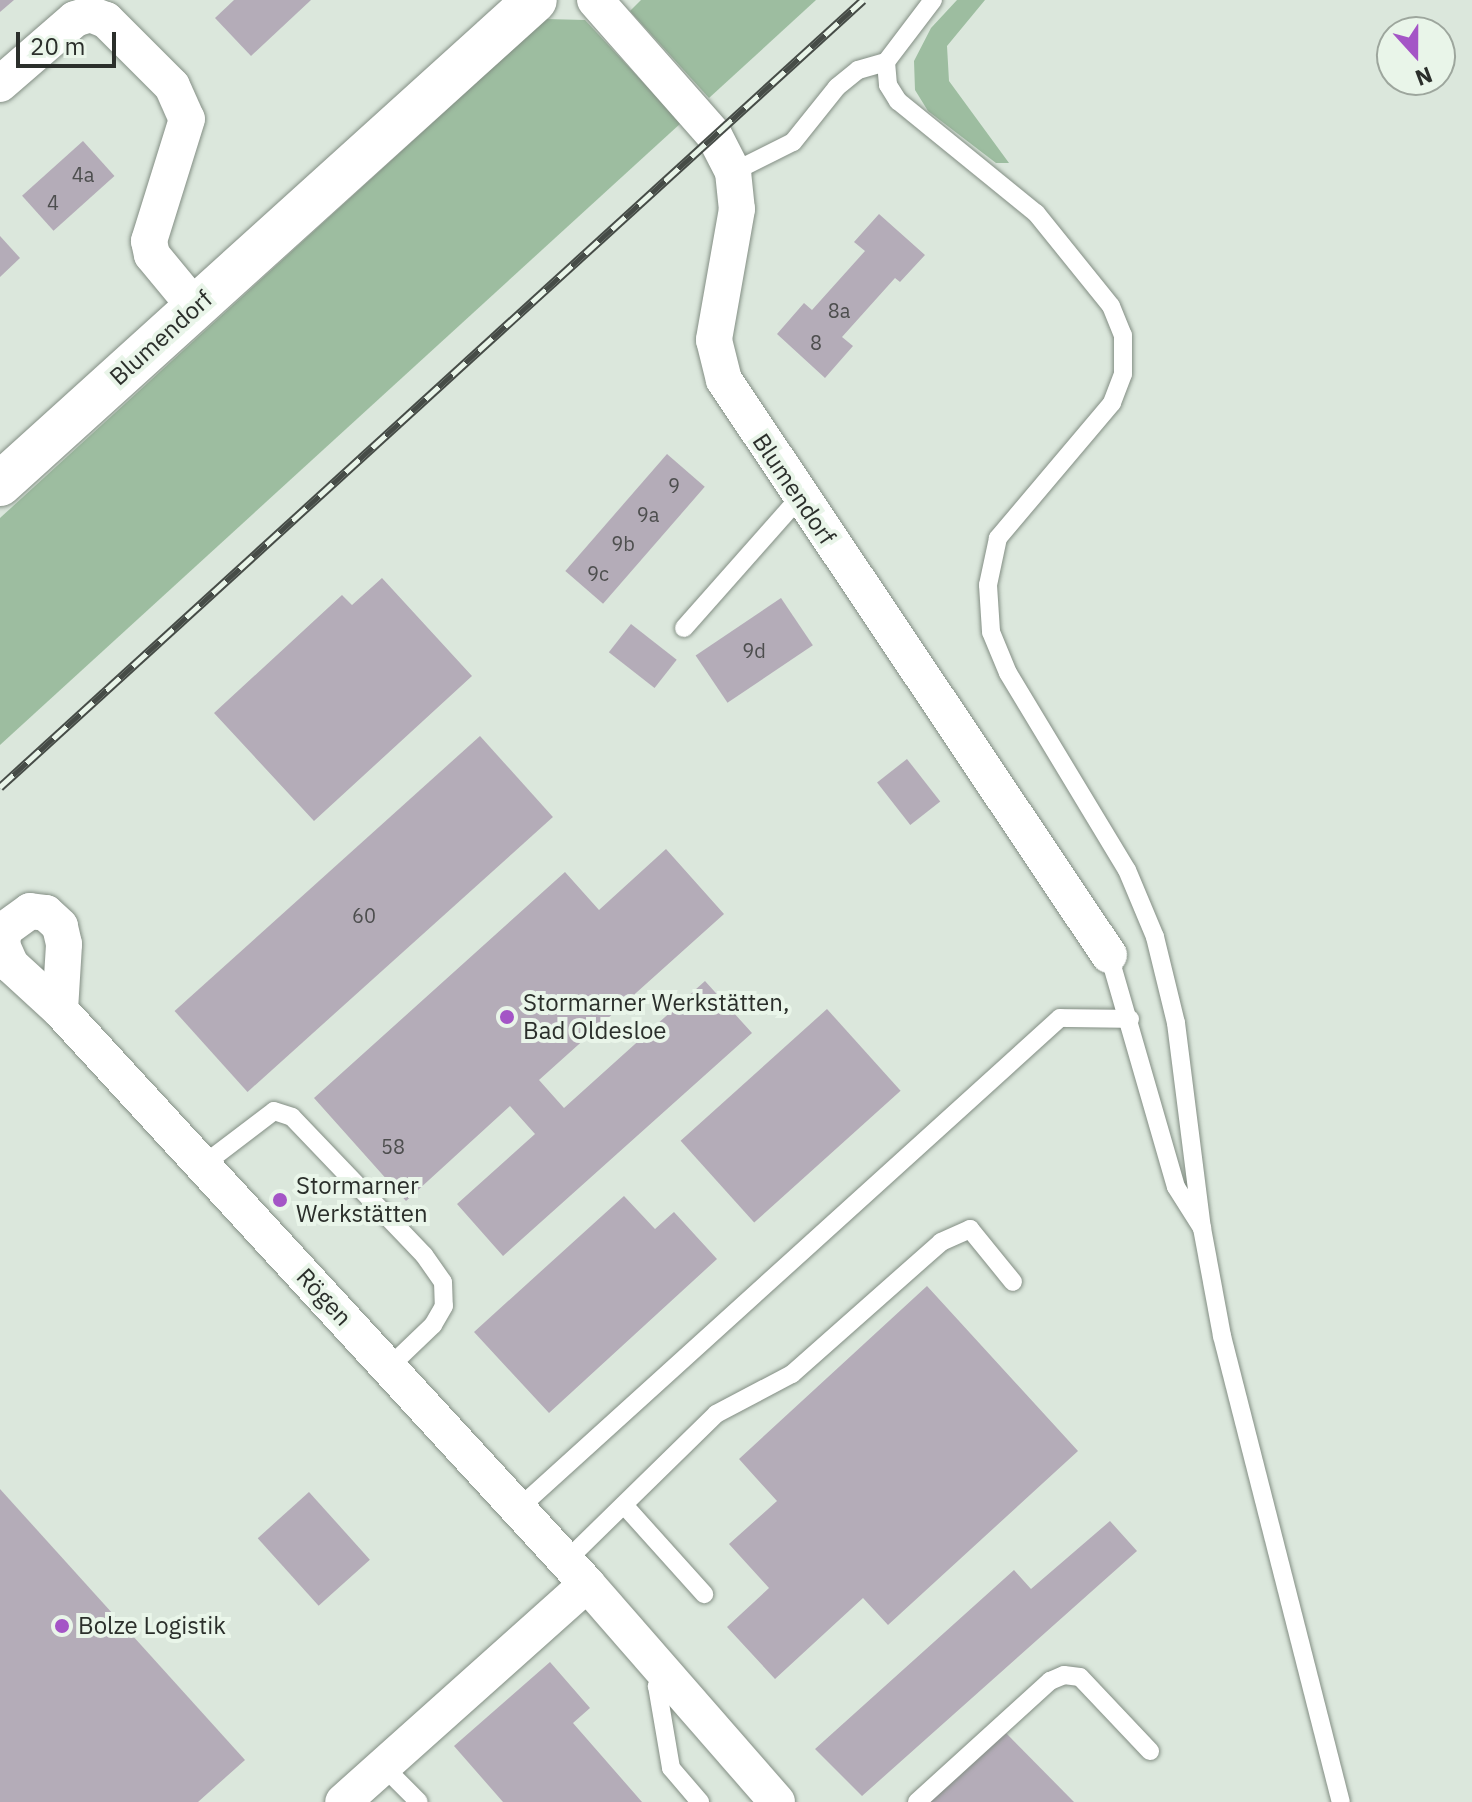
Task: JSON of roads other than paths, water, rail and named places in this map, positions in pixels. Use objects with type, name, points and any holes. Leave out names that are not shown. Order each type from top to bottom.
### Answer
[{"type":"main road","name":"Blumendorf","points":[[0,484],[535,0]]},
{"type":"street","name":"Blumendorf","points":[[595,0],[714,135],[733,172],[737,209],[714,340],[724,380],[1109,955]]},
{"type":"street","points":[[0,84],[75,19],[90,14],[106,20],[172,86],[187,119],[149,241],[152,255],[195,307]]},
{"type":"street","name":"Rögen","points":[[60,1010],[577,1572],[777,1802]]},
{"type":"street","points":[[343,1802],[384,1767],[577,1572]]},
{"type":"lane","points":[[733,172],[793,142],[837,87],[858,70],[886,62],[933,0]]},
{"type":"lane","points":[[886,62],[888,85],[898,101],[1036,213],[1111,306],[1123,335],[1123,374],[1112,403],[998,538],[988,585],[991,632],[1008,673],[1127,870],[1155,937],[1176,1023],[1202,1228],[1222,1336],[1341,1802]]},
{"type":"lane","points":[[684,628],[800,497]]},
{"type":"lane","points":[[1109,955],[1130,1019],[1176,1187],[1202,1228]]},
{"type":"lane","points":[[519,1508],[1060,1018],[1130,1019]]},
{"type":"lane","points":[[203,1165],[274,1111],[292,1117],[424,1255],[443,1282],[444,1306],[433,1325],[389,1367]]},
{"type":"lane","points":[[577,1572],[624,1505],[716,1414],[792,1374],[941,1242],[970,1229],[1013,1282]]},
{"type":"lane","points":[[624,1505],[704,1594]]},
{"type":"lane","points":[[664,1672],[657,1686],[671,1768],[700,1802]]},
{"type":"lane","points":[[917,1802],[1050,1681],[1064,1675],[1080,1677],[1150,1751]]},
{"type":"lane","points":[[384,1767],[419,1802]]},
{"type":"railway","points":[[0,787],[863,0]]},
{"type":"place","name":"Stormarner Werkstätten, Bad Oldesloe","points":[[507,1017]]},
{"type":"place","name":"Stormarner Werkstätten","points":[[280,1200]]},
{"type":"place","name":"Bolze Logistik","points":[[62,1626]]}]
